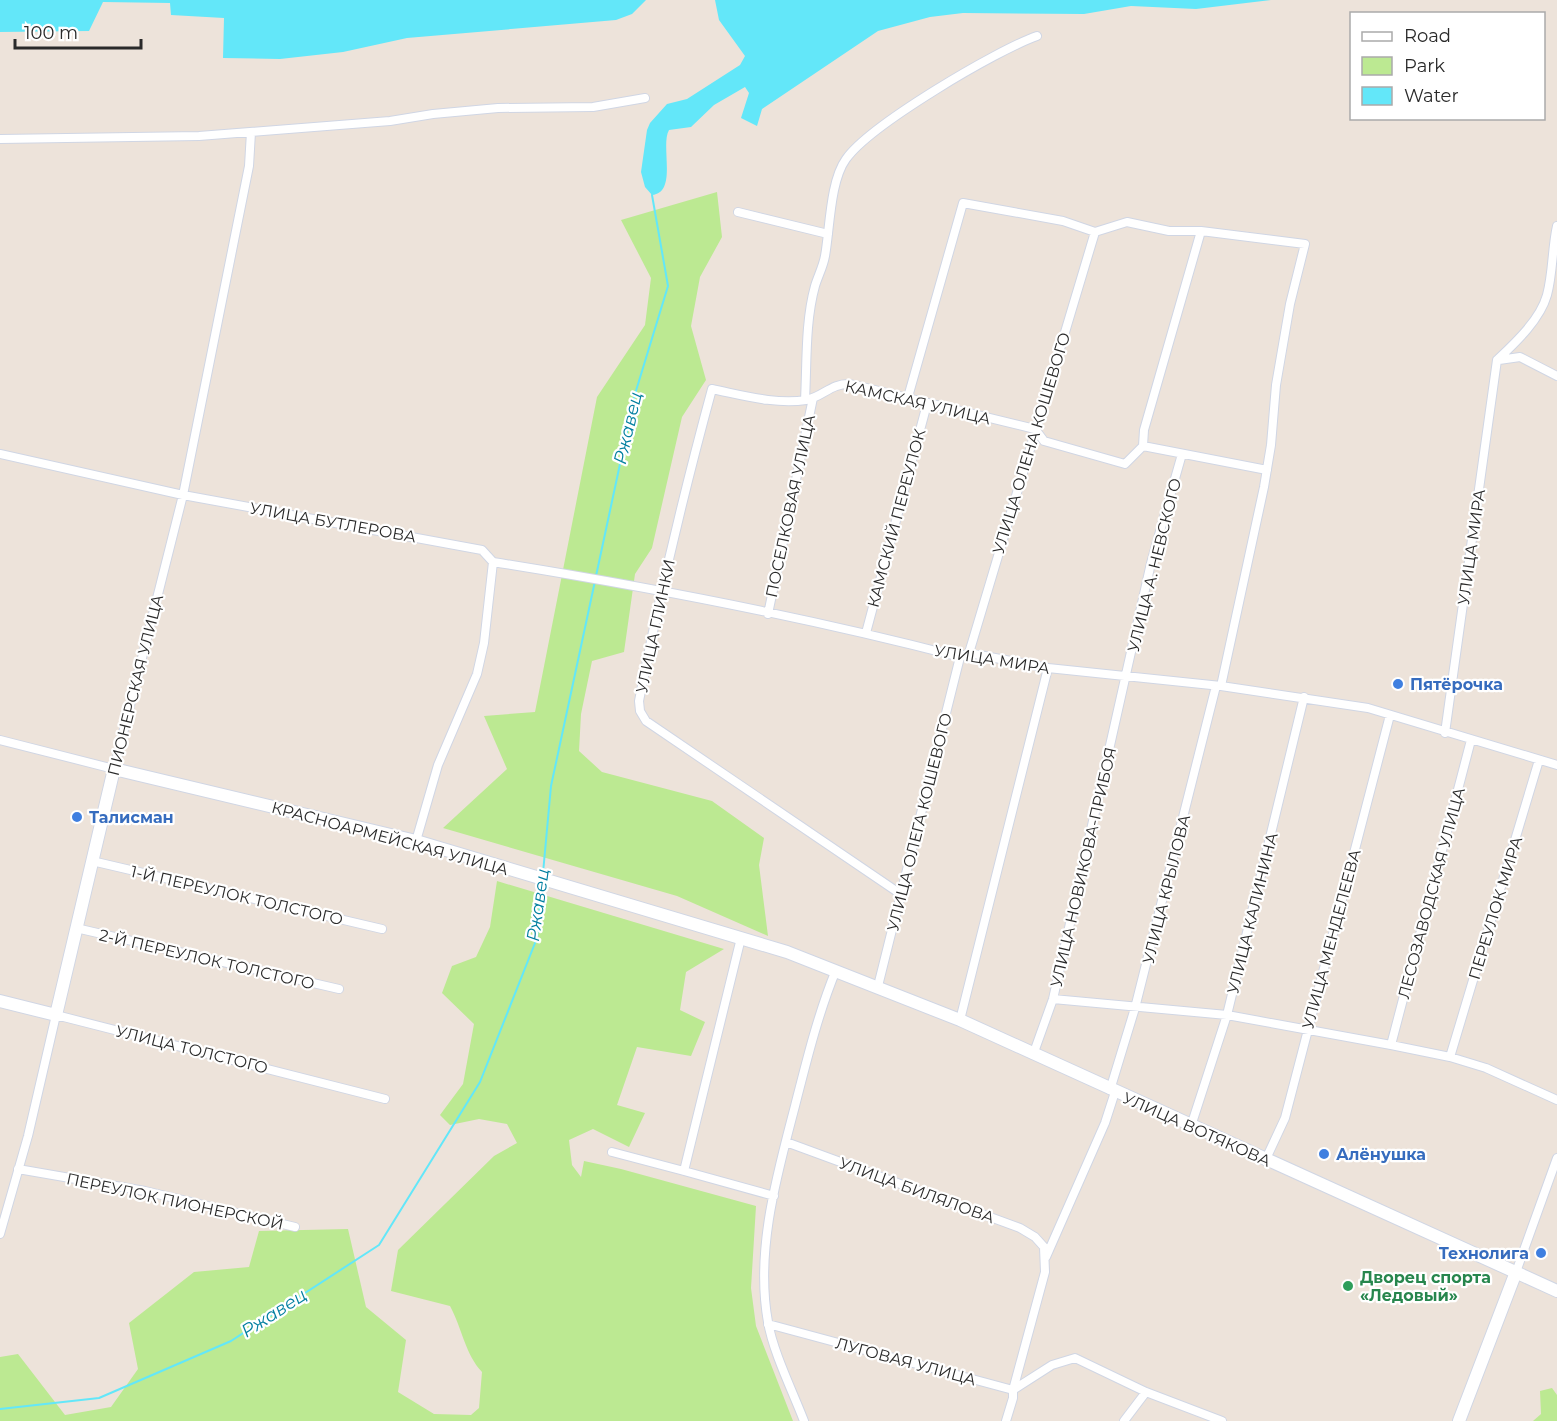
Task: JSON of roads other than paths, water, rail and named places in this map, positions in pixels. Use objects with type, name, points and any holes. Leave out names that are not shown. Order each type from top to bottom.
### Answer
[{"type":"street","name":"ПОСЕЛКОВАЯ УЛИЦА","points":[[768,614],[809,399],[807,344],[839,171],[856,148],[877,130],[992,57],[1037,36]]},
{"type":"street","points":[[0,139],[199,136],[390,121],[433,114],[498,108],[593,108],[645,98]]},
{"type":"street","name":"ПИОНЕРСКАЯ УЛИЦА","points":[[0,1234],[183,495],[249,166],[251,132]]},
{"type":"street","points":[[908,397],[963,203],[1063,221],[1095,232],[1127,222],[1170,231],[1202,231],[1305,244],[1290,304],[1276,386],[1267,470],[1219,686]]},
{"type":"street","points":[[738,212],[828,234]]},
{"type":"street","points":[[1497,360],[1530,324],[1544,304],[1548,293],[1557,226]]},
{"type":"street","points":[[1035,429],[1044,441],[1125,464],[1143,446],[1144,430],[1202,231]]},
{"type":"street","name":"УЛИЦА ОЛЕНА КОШЕВОГО","points":[[969,653],[1095,232]]},
{"type":"street","points":[[1497,360],[1520,357],[1557,376]]},
{"type":"street","name":"УЛИЦА МИРА","points":[[1445,733],[1497,360]]},
{"type":"street","name":"КАМСКАЯ УЛИЦА","points":[[809,399],[839,384],[908,397],[927,404],[1035,429]]},
{"type":"street","name":"УЛИЦА ГЛИНКИ","points":[[809,399],[781,400],[712,390],[685,488],[639,701],[640,711],[646,721],[902,895]]},
{"type":"street","name":"КАМСКИЙ ПЕРЕУЛОК","points":[[866,633],[927,404]]},
{"type":"street","points":[[1143,446],[1267,470]]},
{"type":"street","name":"УЛИЦА БУТЛЕРОВА","points":[[0,454],[183,495],[482,550],[493,562],[662,591]]},
{"type":"street","name":"УЛИЦА А. НЕВСКОГО","points":[[1127,676],[1151,563],[1182,454]]},
{"type":"street","points":[[416,842],[438,765],[477,674],[484,643],[493,562]]},
{"type":"street","name":"УЛИЦА МИРА","points":[[662,591],[866,633],[960,657],[969,653],[1048,668],[1304,697],[1390,715],[1557,765]]},
{"type":"street","name":"УЛИЦА ОЛЕГА КОШЕВОГО","points":[[878,986],[960,657]]},
{"type":"street","points":[[960,1020],[1048,668]]},
{"type":"street","name":"УЛИЦА НОВИКОВА-ПРИБОЯ","points":[[1033,1055],[1053,999],[1127,676]]},
{"type":"street","name":"УЛИЦА КРЫЛОВА","points":[[1046,1257],[1105,1123],[1219,686]]},
{"type":"street","name":"УЛИЦА КАЛИНИНА","points":[[1191,1126],[1227,1015],[1304,697]]},
{"type":"street","name":"УЛИЦА МЕНДЕЛЕЕВА","points":[[1265,1161],[1285,1118],[1390,715]]},
{"type":"street","name":"КРАСНОАРМЕЙСКАЯ УЛИЦА","points":[[0,740],[416,842],[741,938],[878,986]]},
{"type":"street","name":"ЛЕСОЗАВОДСКАЯ УЛИЦА","points":[[1391,1045],[1471,741]]},
{"type":"street","name":"ПЕРЕУЛОК МИРА","points":[[1450,1057],[1539,760]]},
{"type":"street","name":"1-Й ПЕРЕУЛОК ТОЛСТОГО","points":[[92,861],[382,929]]},
{"type":"street","name":"2-Й ПЕРЕУЛОК ТОЛСТОГО","points":[[76,928],[339,989]]},
{"type":"street","points":[[684,1171],[741,938]]},
{"type":"street","points":[[804,1421],[768,1324],[764,1291],[766,1245],[786,1142],[819,1011],[836,970]]},
{"type":"street","name":"УЛИЦА ВОТЯКОВА","points":[[878,986],[960,1020],[1265,1161],[1557,1291]]},
{"type":"street","points":[[1053,999],[1227,1015],[1391,1045],[1450,1057],[1486,1068],[1557,1100]]},
{"type":"street","name":"УЛИЦА ТОЛСТОГО","points":[[0,1001],[385,1099]]},
{"type":"street","name":"УЛИЦА БИЛЯЛОВА","points":[[786,1142],[1020,1228],[1035,1237],[1044,1247],[1046,1257]]},
{"type":"street","points":[[612,1152],[774,1196]]},
{"type":"street","points":[[1459,1421],[1485,1360],[1557,1158]]},
{"type":"street","name":"ПЕРЕУЛОК ПИОНЕРСКОЙ","points":[[18,1168],[145,1191],[295,1227]]},
{"type":"street","points":[[1006,1421],[1036,1312],[1046,1257]]},
{"type":"street","name":"ЛУГОВАЯ УЛИЦА","points":[[768,1324],[1013,1390]]},
{"type":"street","points":[[1013,1390],[1052,1365],[1076,1358],[1146,1392],[1222,1421]]},
{"type":"street","points":[[1124,1421],[1146,1392]]},
{"type":"water","points":[[0,0],[646,0],[632,14],[616,20],[407,38],[343,52],[280,59],[223,58],[224,18],[171,15],[170,3],[103,2],[89,31],[0,32]]},
{"type":"water","points":[[715,0],[1271,0],[1196,9],[1131,6],[1084,14],[963,13],[930,17],[878,31],[762,109],[757,126],[741,118],[749,93],[745,87],[714,105],[691,127],[669,130],[664,186],[660,192],[652,195],[645,187],[641,172],[650,123],[667,104],[687,99],[740,65],[745,56],[719,20]]},
{"type":"waterway","name":"Ржавец","points":[[596,576],[635,394],[668,286],[652,195]]},
{"type":"waterway","name":"Ржавец","points":[[543,873],[551,786],[595,581]]},
{"type":"waterway","name":"Ржавец","points":[[0,1409],[99,1398],[231,1341],[379,1245],[480,1082],[537,938],[542,882]]},
{"type":"place","name":"Пятёрочка","points":[[1398,684]]},
{"type":"place","name":"Талисман","points":[[77,817]]},
{"type":"place","name":"Алёнушка","points":[[1324,1154]]},
{"type":"place","name":"Технолига","points":[[1541,1253]]},
{"type":"place","name":"Дворец спорта «Ледовый»","points":[[1348,1286]]}]
